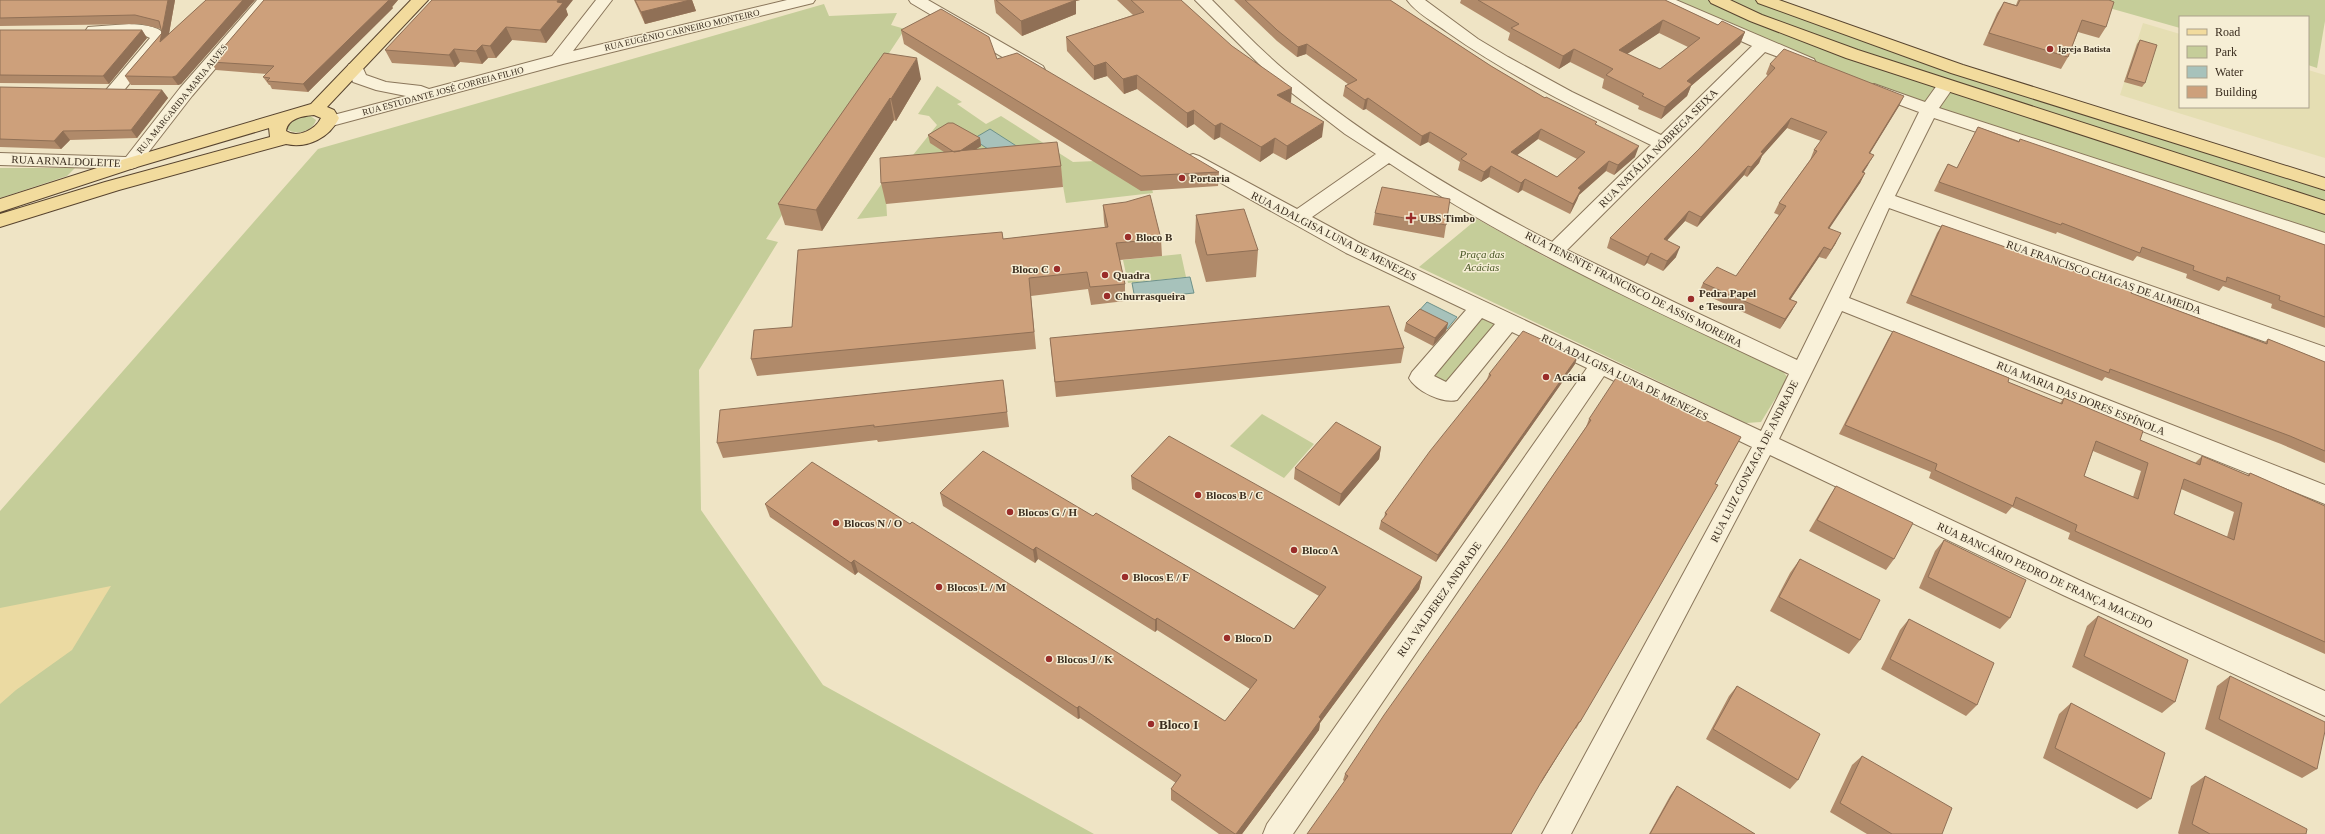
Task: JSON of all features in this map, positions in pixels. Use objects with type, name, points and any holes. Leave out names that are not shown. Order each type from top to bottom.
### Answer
[{"type":"main road","points":[[316,109],[420,0]]},
{"type":"main road","points":[[1717,0],[1756,18],[1946,85],[2325,208]]},
{"type":"main road","points":[[1764,0],[1837,28],[1996,82],[2325,184]]},
{"type":"main road","points":[[1946,85],[1950,80],[1959,76],[1996,82]]},
{"type":"main road","points":[[0,206],[131,163],[285,118],[300,111],[316,109],[328,114],[330,118],[319,132],[311,136],[298,139],[286,138],[112,186],[0,221]]},
{"type":"main road","points":[[285,118],[280,123],[277,133],[286,138]]},
{"type":"street","name":"RUA MARGARIDA MARIA ALVES","points":[[131,163],[186,92],[266,0]]},
{"type":"street","points":[[558,60],[604,0]]},
{"type":"street","name":"RUA EUGÊNIO CARNEIRO MONTEIRO","points":[[558,60],[807,0]]},
{"type":"street","points":[[917,0],[1054,79]]},
{"type":"street","name":"RUA TENENTE FRANCISCO DE ASSIS MOREIRA","points":[[1203,0],[1238,37],[1293,86],[1389,154],[1554,251],[1666,308],[1800,370]]},
{"type":"street","points":[[1415,0],[1429,12],[1498,58],[1568,99],[1662,143]]},
{"type":"street","points":[[1662,0],[1762,45],[1820,68]]},
{"type":"street","points":[[79,31],[142,30],[152,32],[159,37],[107,90],[139,91]]},
{"type":"street","name":"RUA NATÁLIA NÓBREGA SEIXA","points":[[1554,251],[1762,45]]},
{"type":"street","name":"RUA ESTUDANTE JOSÉ CORREIA FILHO","points":[[328,122],[558,60]]},
{"type":"street","points":[[355,68],[358,78],[388,89],[420,91],[450,88]]},
{"type":"street","points":[[1857,82],[1929,110],[2325,240]]},
{"type":"street","name":"RUA LUIZ GONZAGA DE ANDRADE","points":[[1556,834],[1765,444],[1800,370],[1837,301],[1884,199],[1929,110],[1946,85]]},
{"type":"street","points":[[162,91],[186,92]]},
{"type":"street","name":"RUA ADALGISA LUNA DE MENEZES","points":[[1176,150],[1353,248],[1601,364],[1765,444]]},
{"type":"street","points":[[1297,218],[1389,154]]},
{"type":"street","name":"RUA ARNALDOLEITE","points":[[0,160],[131,163]]},
{"type":"street","name":"RUA FRANCISCO CHAGAS DE ALMEIDA","points":[[1884,199],[2325,356]]},
{"type":"street","name":"RUA MARIA DAS DORES ESPÍNOLA","points":[[1837,301],[2325,496]]},
{"type":"street","points":[[1479,308],[1420,378],[1449,394],[1509,321]]},
{"type":"street","name":"RUA VALDEREZ ANDRADE","points":[[1277,834],[1601,364]]},
{"type":"street","name":"RUA BANCÁRIO PEDRO DE FRANÇA MACEDO","points":[[1765,444],[2325,704]]},
{"type":"shaded area","points":[[2143,23],[2179,34],[2179,108],[2309,108],[2309,70],[2325,75],[2325,158],[2120,95]]},
{"type":"green space","points":[[1653,0],[1782,0],[1862,32],[1975,71],[2325,182],[2325,247],[1954,123]]},
{"type":"green space","points":[[2081,0],[2325,0],[2325,21],[2317,68],[2309,65],[2309,16],[2179,16],[2179,28]]},
{"type":"green space","points":[[824,4],[829,16],[897,13],[891,25],[905,29],[766,239],[778,242],[699,370],[701,510],[823,685],[1094,834],[0,834],[0,511],[318,149]]},
{"type":"green space","points":[[937,86],[962,102],[957,104],[986,124],[1001,116],[1073,162],[1095,161],[1151,185],[1153,193],[1066,203],[1059,163],[885,180],[887,216],[857,219],[894,166],[905,165],[937,125],[929,116],[918,114]]},
{"type":"green space","points":[[309,115],[316,120],[308,130],[295,132],[287,129],[291,121]]},
{"type":"green space","points":[[0,168],[75,168],[67,176],[0,198]]},
{"type":"green space","name":"Praça das Acácias","points":[[1477,219],[1547,258],[1781,369],[1788,378],[1761,422],[1746,423],[1419,267]]},
{"type":"green space","points":[[1181,254],[1186,277],[1128,283],[1123,260]]},
{"type":"green space","points":[[1479,308],[1509,321],[1449,394],[1420,378]]},
{"type":"green space","points":[[1262,414],[1314,444],[1284,478],[1230,446]]},
{"type":"sand","points":[[111,586],[72,650],[16,690],[0,704],[0,608]]},
{"type":"water","points":[[990,129],[1018,147],[1000,157],[973,139]]},
{"type":"water","points":[[1190,277],[1194,293],[1135,299],[1132,283]]},
{"type":"water","points":[[1427,302],[1457,317],[1447,329],[1416,314]]},
{"type":"building","points":[[0,0],[168,0],[162,32],[159,21],[135,15],[0,18]]},
{"type":"building","points":[[206,0],[243,0],[176,76],[125,76],[162,33],[160,42]]},
{"type":"building","points":[[264,0],[389,0],[303,84],[267,81],[270,78],[263,77],[274,66],[211,62]]},
{"type":"building","points":[[432,0],[558,0],[557,2],[563,3],[540,30],[506,27],[490,46],[482,45],[476,51],[454,49],[449,55],[385,50]]},
{"type":"building","points":[[635,0],[690,0],[641,12]]},
{"type":"building","points":[[996,0],[1076,0],[1021,21]]},
{"type":"building","points":[[1131,0],[1181,0],[1232,46],[1292,88],[1277,95],[1324,122],[1287,146],[1275,138],[1261,147],[1221,123],[1215,126],[1194,110],[1187,113],[1137,75],[1123,79],[1106,62],[1094,66],[1066,37],[1144,12]]},
{"type":"building","points":[[1245,0],[1390,0],[1491,66],[1545,98],[1546,97],[1597,122],[1595,124],[1639,146],[1618,165],[1609,161],[1578,188],[1581,190],[1573,204],[1525,179],[1521,183],[1491,166],[1484,172],[1461,159],[1467,154],[1430,132],[1422,136],[1368,98],[1365,100],[1345,86],[1357,80],[1307,44],[1298,47],[1277,30]],"holes":[[[1541,129],[1585,152],[1557,177],[1511,152]]]},
{"type":"building","points":[[1478,0],[1665,0],[1718,25],[1722,21],[1745,32],[1687,81],[1692,84],[1665,107],[1642,96],[1644,94],[1606,75],[1613,69],[1574,49],[1563,56],[1511,28],[1519,24]],"holes":[[[1663,20],[1700,38],[1660,69],[1619,50]]]},
{"type":"building","points":[[2020,0],[2109,0],[2114,2],[2106,27],[2082,20],[2068,57],[1989,33],[2004,2],[2017,6]]},
{"type":"building","points":[[941,9],[989,37],[997,59],[1017,53],[1219,172],[1141,176],[901,30]]},
{"type":"building","points":[[0,30],[142,30],[103,76],[0,75]]},
{"type":"building","points":[[2140,40],[2157,45],[2145,83],[2127,78]]},
{"type":"building","points":[[1784,49],[1904,96],[1869,153],[1874,155],[1862,172],[1865,173],[1828,228],[1841,233],[1831,250],[1824,247],[1789,299],[1797,302],[1785,319],[1703,283],[1717,267],[1736,276],[1786,206],[1779,203],[1817,151],[1814,150],[1827,132],[1791,118],[1761,152],[1763,153],[1751,167],[1748,166],[1701,217],[1689,211],[1664,239],[1680,247],[1667,261],[1651,253],[1648,257],[1610,238],[1699,149],[1775,68],[1770,64]]},
{"type":"building","points":[[884,53],[917,58],[816,210],[778,204]]},
{"type":"building","points":[[0,87],[162,90],[131,130],[63,131],[54,141],[0,139]]},
{"type":"building","points":[[948,123],[953,123],[980,138],[960,151],[954,152],[928,135]]},
{"type":"building","points":[[1978,127],[2019,142],[2020,139],[2325,245],[2325,317],[2279,300],[2280,296],[2227,277],[2226,282],[2193,270],[2194,266],[2142,247],[2140,253],[2062,223],[2061,225],[1939,182],[1948,164],[1957,168]]},
{"type":"building","points":[[1057,142],[1061,166],[881,183],[880,158]]},
{"type":"building","points":[[1382,187],[1450,199],[1446,225],[1375,213]]},
{"type":"building","points":[[1150,195],[1161,239],[1116,243],[1125,284],[1090,287],[1087,272],[1029,278],[1034,332],[751,359],[754,330],[792,327],[798,250],[1002,232],[1003,239],[1108,227],[1103,205],[1126,202]]},
{"type":"building","points":[[1244,209],[1258,250],[1207,255],[1196,215]]},
{"type":"building","points":[[1942,225],[2132,291],[2131,293],[2267,344],[2268,339],[2325,362],[2325,451],[2290,436],[2110,369],[2109,373],[1911,295]]},
{"type":"building","points":[[1389,306],[1404,348],[1055,382],[1050,338]]},
{"type":"building","points":[[1420,309],[1448,323],[1435,338],[1406,323]]},
{"type":"building","points":[[1523,331],[1578,356],[1438,555],[1381,521],[1387,514],[1385,513],[1430,451],[1491,375],[1489,374]]},
{"type":"building","points":[[1893,331],[2009,378],[2008,382],[2062,404],[2064,398],[2143,431],[2140,440],[2200,465],[2202,456],[2249,476],[2250,473],[2325,506],[2325,642],[2075,531],[2077,525],[2016,497],[2013,506],[1935,470],[1937,464],[1845,425]],"holes":[[[2096,441],[2148,463],[2138,499],[2084,476]],[[2184,479],[2242,503],[2234,540],[2174,514]]]},
{"type":"building","points":[[1616,378],[1741,437],[1715,484],[1718,485],[1654,596],[1580,722],[1544,777],[1511,834],[1307,834],[1348,776],[1345,774],[1384,715],[1505,545],[1591,420],[1589,419]]},
{"type":"building","points":[[1003,380],[1007,412],[874,427],[874,425],[717,443],[720,410]]},
{"type":"building","points":[[1336,422],[1381,447],[1341,494],[1295,468]]},
{"type":"building","points":[[1169,436],[1422,577],[1319,717],[1321,719],[1236,834],[1171,789],[1181,775],[1079,706],[1077,708],[854,560],[851,563],[765,504],[812,462],[910,524],[912,522],[1225,721],[1257,680],[1157,618],[1155,620],[1036,547],[1033,550],[940,493],[983,451],[1093,516],[1096,513],[1294,629],[1326,587],[1131,476]]},
{"type":"building","points":[[1836,486],[1913,523],[1894,559],[1817,520]]},
{"type":"building","points":[[1944,540],[2026,580],[2010,618],[1928,577]]},
{"type":"building","points":[[1800,559],[1880,600],[1860,640],[1779,597]]},
{"type":"building","points":[[2098,616],[2188,660],[2175,702],[2084,656]]},
{"type":"building","points":[[1909,619],[1994,663],[1977,705],[1890,659]]},
{"type":"building","points":[[2230,676],[2325,722],[2325,731],[2317,769],[2219,719]]},
{"type":"building","points":[[1737,686],[1820,734],[1798,780],[1713,729]]},
{"type":"building","points":[[2071,703],[2165,753],[2151,799],[2055,748]]},
{"type":"building","points":[[1862,756],[1952,808],[1942,834],[1892,834],[1840,803]]},
{"type":"building","points":[[2205,776],[2307,829],[2306,834],[2210,834],[2192,824]]},
{"type":"building","points":[[1677,786],[1755,834],[1650,834]]},
{"type":"place","name":"Igreja Batista","points":[[2050,49]]},
{"type":"place","name":"Portaria","points":[[1182,178]]},
{"type":"place","name":"UBS Timbo","points":[[1411,218]]},
{"type":"place","name":"Bloco B","points":[[1128,237]]},
{"type":"place","name":"Bloco C","points":[[1057,269]]},
{"type":"place","name":"Quadra","points":[[1105,275]]},
{"type":"place","name":"Churrasqueira","points":[[1107,296]]},
{"type":"place","name":"Pedra Papel e Tesoura","points":[[1691,299]]},
{"type":"place","name":"Acácia","points":[[1546,377]]},
{"type":"place","name":"Blocos B / C","points":[[1198,495]]},
{"type":"place","name":"Blocos G / H","points":[[1010,512]]},
{"type":"place","name":"Blocos N / O","points":[[836,523]]},
{"type":"place","name":"Bloco A","points":[[1294,550]]},
{"type":"place","name":"Blocos E / F","points":[[1125,577]]},
{"type":"place","name":"Blocos L / M","points":[[939,587]]},
{"type":"place","name":"Bloco D","points":[[1227,638]]},
{"type":"place","name":"Blocos J / K","points":[[1049,659]]},
{"type":"place","name":"Bloco I","points":[[1151,724]]}]
